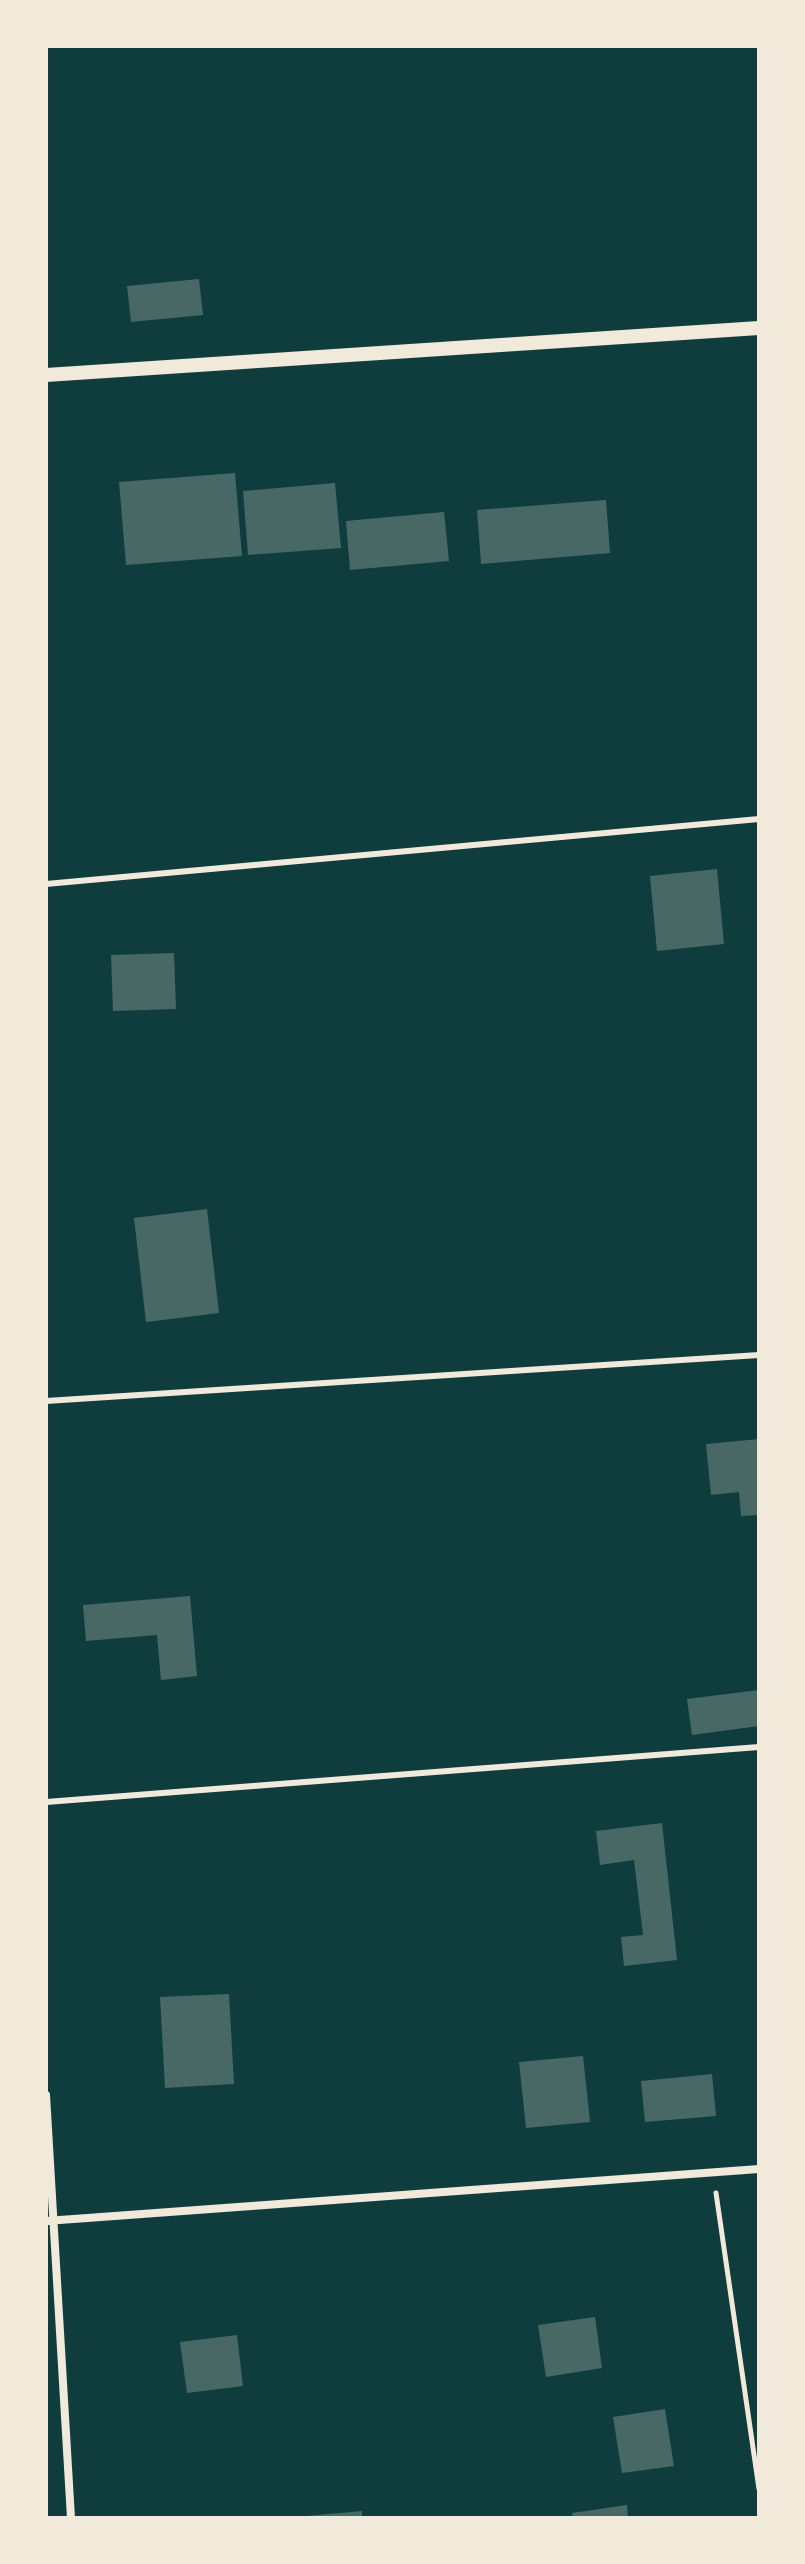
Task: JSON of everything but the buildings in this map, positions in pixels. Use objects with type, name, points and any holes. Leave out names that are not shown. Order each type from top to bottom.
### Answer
[{"type":"street","points":[[46,375],[759,328]]},
{"type":"street","points":[[46,2095],[49,2221],[71,2518]]},
{"type":"street","points":[[49,2221],[759,2169]]},
{"type":"lane","points":[[46,884],[759,819]]},
{"type":"lane","points":[[46,1401],[759,1355]]},
{"type":"lane","points":[[46,1802],[759,1747]]},
{"type":"path","points":[[714,2172],[759,2489]]}]
